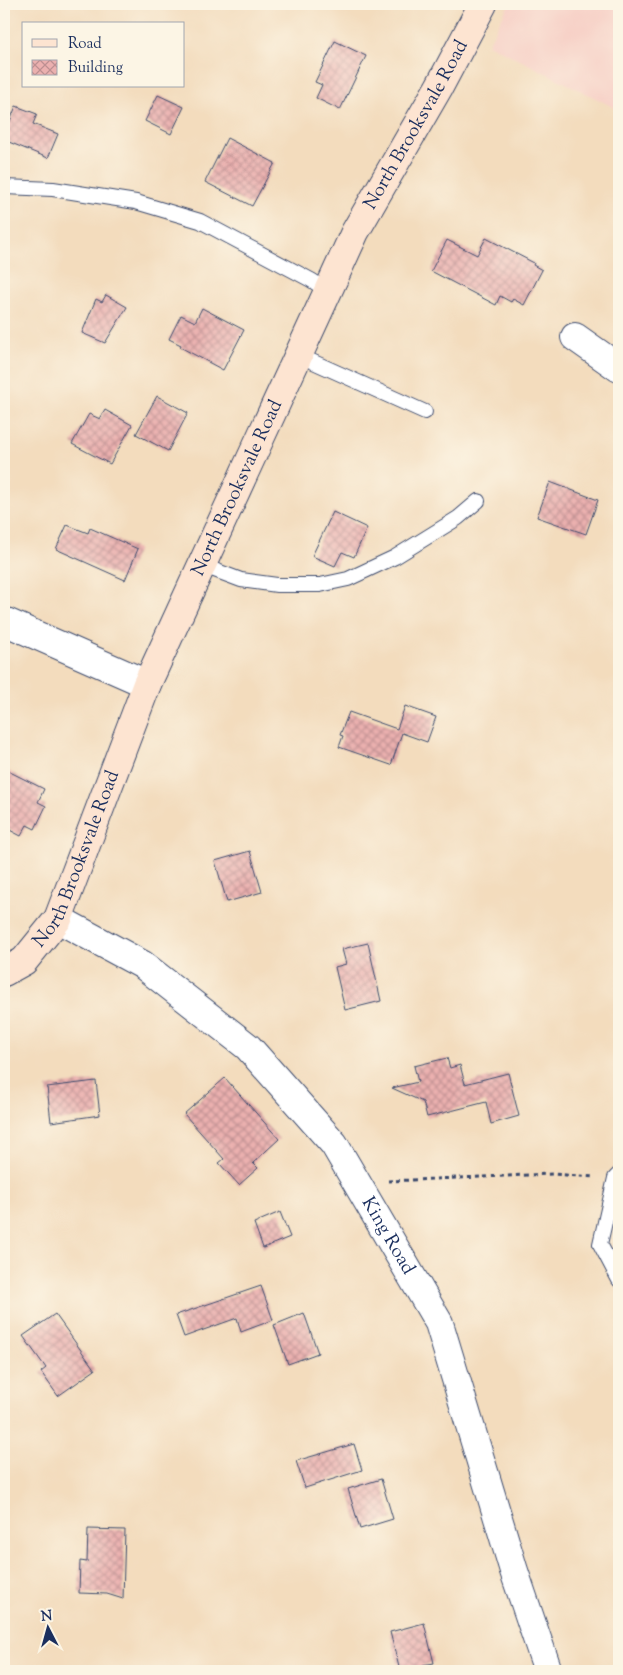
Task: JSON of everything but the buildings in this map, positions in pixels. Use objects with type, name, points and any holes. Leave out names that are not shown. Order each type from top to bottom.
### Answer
[{"type":"main road","name":"North Brooksvale Road","points":[[4,972],[24,961],[58,919],[146,684],[298,355],[356,232],[439,87],[483,4]]},
{"type":"street","points":[[575,337],[619,368]]},
{"type":"street","points":[[4,621],[146,684]]},
{"type":"street","name":"King Road","points":[[58,919],[143,965],[248,1047],[334,1144],[439,1322],[514,1572],[548,1671]]},
{"type":"lane","points":[[4,187],[53,190],[136,202],[200,221],[328,291]]},
{"type":"lane","points":[[298,355],[426,412]]},
{"type":"lane","points":[[201,565],[241,580],[277,585],[320,585],[348,579],[395,557],[458,518],[478,501]]},
{"type":"lane","points":[[617,1176],[600,1244],[619,1280]]},
{"type":"path","points":[[387,1181],[552,1174],[617,1176]]},
{"type":"shaded area","points":[[509,4],[619,4],[619,110],[488,44]]}]
